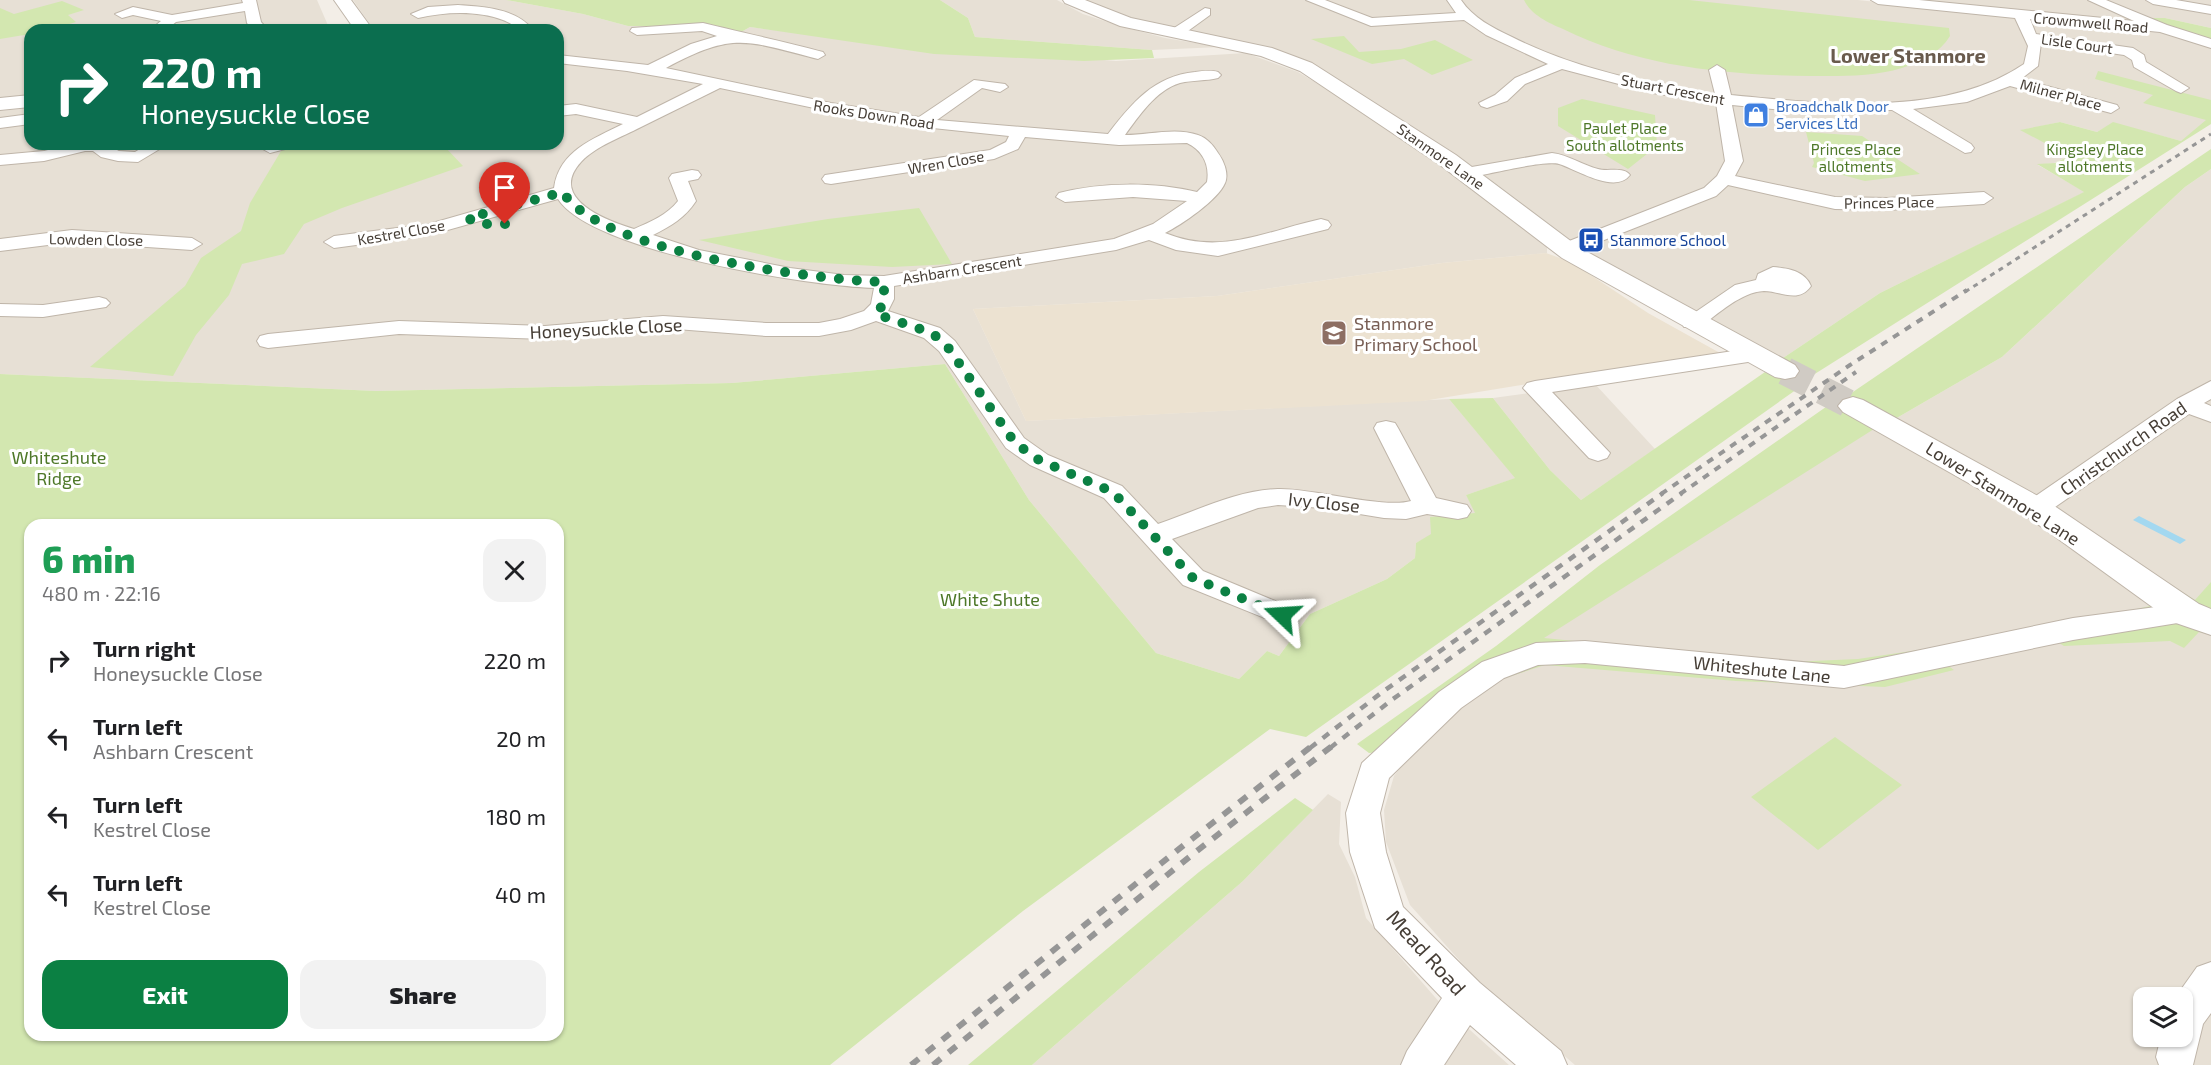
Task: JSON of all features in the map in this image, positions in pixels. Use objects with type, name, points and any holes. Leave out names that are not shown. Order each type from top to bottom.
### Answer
[{"type":"street","points":[[342,0],[360,24]]},
{"type":"street","name":"Stanmore Lane","points":[[1071,0],[1108,16],[1266,52],[1306,67],[1466,173],[1566,249],[1692,322],[1785,371]]},
{"type":"street","points":[[1313,0],[1371,22],[1467,16]]},
{"type":"street","name":"Stuart Crescent","points":[[1454,0],[1467,16],[1510,44],[1562,64],[1632,83],[1726,100],[1820,106],[1894,105],[1959,98],[2010,81],[2031,66],[2035,46],[2021,15]]},
{"type":"street","name":"Crowmwell Road","points":[[1878,0],[1944,4],[2021,15],[2162,28]]},
{"type":"street","points":[[2101,0],[2162,28],[2211,44]]},
{"type":"street","points":[[2153,0],[2211,10]]},
{"type":"street","points":[[166,24],[172,20],[250,3],[256,24]]},
{"type":"street","points":[[422,10],[467,10],[500,16],[518,21],[521,24]]},
{"type":"street","points":[[122,14],[133,11],[172,20]]},
{"type":"street","points":[[1176,33],[1205,12]]},
{"type":"street","points":[[474,24],[500,16]]},
{"type":"street","points":[[637,31],[703,27],[723,31],[734,38]]},
{"type":"street","name":"Lisle Court","points":[[2030,37],[2128,51],[2139,58],[2139,64],[2181,88]]},
{"type":"street","points":[[652,69],[710,42],[734,38],[756,40],[790,52],[818,55]]},
{"type":"street","name":"Rooks Down Road","points":[[564,60],[652,69],[833,108],[922,123],[1113,139],[1196,131]]},
{"type":"street","points":[[1487,103],[1501,98],[1520,81],[1562,64]]},
{"type":"street","points":[[1566,249],[1710,192],[1724,179],[1734,161],[1729,142],[1726,100],[1717,70]]},
{"type":"street","points":[[1113,139],[1137,108],[1168,79],[1213,75]]},
{"type":"street","name":"Milner Place","points":[[2010,81],[2111,108]]},
{"type":"street","points":[[563,192],[565,175],[574,159],[597,143],[718,83]]},
{"type":"street","points":[[922,123],[979,83],[1000,87]]},
{"type":"street","points":[[938,92],[960,96]]},
{"type":"street","points":[[0,104],[24,102]]},
{"type":"street","points":[[1894,105],[1965,148]]},
{"type":"street","points":[[564,110],[576,109],[638,122]]},
{"type":"street","points":[[0,123],[24,120]]},
{"type":"street","name":"Ashbarn Crescent","points":[[563,192],[570,203],[587,217],[635,236],[738,265],[834,279],[884,282],[1116,244],[1151,234],[1180,218],[1216,183],[1218,168],[1196,131]]},
{"type":"street","name":"Wren Close","points":[[831,179],[863,170],[994,154],[1012,145],[1020,132]]},
{"type":"street","points":[[0,160],[44,156],[69,150]]},
{"type":"street","points":[[103,150],[118,156],[138,157]]},
{"type":"street","points":[[120,169],[150,150]]},
{"type":"street","points":[[1466,173],[1552,158],[1564,159],[1596,176],[1621,175]]},
{"type":"street","points":[[635,236],[682,210],[687,201],[678,178],[692,176]]},
{"type":"street","name":"Princes Place","points":[[1724,179],[1843,204],[1887,204],[1984,198]]},
{"type":"street","points":[[1065,197],[1160,190],[1201,198]]},
{"type":"street","name":"Kestrel Close","points":[[334,242],[395,236],[467,208],[563,192]]},
{"type":"street","name":"Kestrel Close","points":[[467,208],[478,224],[505,224]]},
{"type":"street","points":[[1151,234],[1174,246],[1217,251],[1245,247],[1290,230],[1321,225]]},
{"type":"street","name":"Lowden Close","points":[[0,245],[72,236],[192,244]]},
{"type":"street","points":[[884,282],[884,303],[876,314],[932,333],[947,346],[1015,443],[1039,460],[1113,492],[1193,578],[1282,615]]},
{"type":"street","points":[[1692,322],[1742,289],[1769,284]]},
{"type":"street","points":[[0,310],[43,311],[99,304]]},
{"type":"street","name":"Honeysuckle Close","points":[[270,338],[339,324],[503,333],[563,332],[661,322],[779,329],[811,328],[835,326],[876,314]]},
{"type":"street","points":[[1599,453],[1535,388],[1753,355]]},
{"type":"street","name":"Christchurch Road","points":[[2036,508],[2211,388]]},
{"type":"street","points":[[2185,404],[2211,415]]},
{"type":"street","name":"Lower Stanmore Lane","points":[[1853,406],[2036,508],[2198,617]]},
{"type":"street","points":[[1386,428],[1426,505]]},
{"type":"street","name":"Ivy Close","points":[[1155,535],[1254,500],[1278,497],[1306,498],[1384,510],[1406,511],[1426,505],[1458,510]]},
{"type":"street","name":"Whiteshute Lane","points":[[1374,772],[1408,737],[1459,694],[1493,670],[1536,654],[1585,652],[1844,677],[2073,629],[2198,617]]},
{"type":"street","name":"Mead Road","points":[[1374,772],[1363,813],[1368,852],[1388,916],[1466,996],[1547,1065]]},
{"type":"street","points":[[2193,1006],[2211,980]]},
{"type":"street","points":[[1421,1065],[1466,996]]},
{"type":"shaded area","points":[[0,0],[317,0],[327,24],[24,24],[24,96],[0,99]]},
{"type":"shaded area","points":[[353,0],[506,0],[583,14],[628,26],[668,26],[736,35],[750,27],[842,38],[1116,61],[1246,53],[1298,72],[1406,136],[1547,242],[1547,253],[1442,263],[1217,296],[973,309],[1026,421],[1449,399],[1516,478],[1466,495],[1476,513],[1416,543],[1415,558],[1387,579],[1310,614],[1279,656],[1267,651],[1239,679],[1156,653],[1029,500],[945,364],[732,383],[376,391],[0,374],[0,111],[24,109],[24,150],[564,150],[564,24],[370,24]]},
{"type":"shaded area","points":[[940,0],[1057,0],[1083,14],[1120,26],[1165,38],[1220,47],[1152,50],[975,37],[968,18]]},
{"type":"shaded area","points":[[1086,0],[1858,0],[2163,33],[2211,47],[2211,121],[2181,141],[2113,123],[2097,132],[2060,122],[2022,130],[2069,156],[2054,163],[2038,165],[2085,192],[1880,293],[1783,358],[1655,292],[1569,240],[1444,147],[1316,67],[1137,20]]},
{"type":"shaded area","points":[[1896,0],[2211,0],[2211,28],[2165,18],[2152,26]]},
{"type":"shaded area","points":[[2211,169],[2211,615],[1895,419],[2002,357],[2185,187]]},
{"type":"shaded area","name":"Stanmore Primary School","points":[[1546,253],[1571,262],[1648,313],[1720,353],[1423,401],[1026,421],[973,309],[1217,296],[1442,263]]},
{"type":"shaded area","points":[[1595,384],[1655,449],[1581,500],[1550,470],[1493,398]]},
{"type":"shaded area","points":[[1837,409],[2030,516],[2211,628],[2211,1065],[1575,1065],[1476,979],[1410,905],[1386,842],[1384,810],[1394,776],[1414,749],[1527,628]]},
{"type":"shaded area","points":[[1328,794],[1341,802],[1339,844],[1355,877],[1366,918],[1441,1004],[1509,1065],[1032,1065],[1243,881]]},
{"type":"green space","points":[[506,0],[940,0],[968,18],[975,37],[1152,50],[1154,58],[1084,61],[934,54],[750,27],[736,35],[668,26],[628,26],[583,14]]},
{"type":"green space","points":[[1524,0],[1689,0],[1949,28],[1950,36],[1941,47],[1923,60],[1880,73],[1834,76],[1748,74],[1684,66],[1622,52],[1592,42],[1546,21],[1531,10]]},
{"type":"green space","points":[[62,1],[84,10],[68,15],[76,22],[24,24],[24,35],[0,39],[0,8],[14,14]]},
{"type":"green space","points":[[2144,18],[2165,18],[2211,28],[2211,41]]},
{"type":"green space","points":[[1344,36],[1359,52],[1401,49],[1435,40],[1473,60],[1432,75],[1404,59],[1372,64],[1311,39]]},
{"type":"green space","name":"Kingsley Place allotments","points":[[2098,71],[2211,100],[2211,124],[1810,377],[1783,358],[1880,293],[2084,192],[2037,164],[2055,163],[2069,156],[2020,130],[2060,122],[2097,132],[2113,122],[2181,141],[2206,120],[2143,103],[2153,95],[2095,79]]},
{"type":"green space","name":"Paulet Place South allotments","points":[[1582,99],[1655,115],[1657,146],[1628,169],[1558,126],[1558,108]]},
{"type":"green space","name":"Princes Place allotments","points":[[1806,132],[1862,136],[1920,174],[1865,181],[1812,167],[1814,163]]},
{"type":"green space","points":[[2211,149],[2211,169],[2185,187],[2002,357],[1895,419],[1847,396]]},
{"type":"green space","points":[[282,150],[448,150],[463,166],[342,208],[304,224],[284,254],[242,264],[229,295],[196,335],[173,376],[90,367],[185,286],[201,258],[241,231],[250,203]]},
{"type":"green space","points":[[919,208],[952,264],[892,267],[788,261],[699,240],[828,219]]},
{"type":"green space","points":[[945,364],[1029,500],[1156,653],[1239,679],[1267,651],[1279,656],[1310,614],[1387,579],[1415,558],[1416,543],[1431,534],[1430,517],[1475,513],[1466,495],[1515,478],[1449,399],[1493,398],[1550,470],[1581,500],[1765,372],[1800,387],[1306,737],[1270,729],[1023,911],[830,1065],[0,1065],[0,374],[376,391],[732,383]]},
{"type":"green space","points":[[1833,402],[1874,429],[1544,638],[1789,662],[1858,659],[1925,649],[1954,670],[1885,687],[1736,681],[1545,665],[1502,679],[1460,708],[1414,749],[1369,753],[1357,744],[1496,646],[1600,565]]},
{"type":"green space","points":[[2136,563],[2195,600],[2211,582],[2211,635],[2199,632],[2184,648],[2170,641],[2064,646],[2039,631],[2150,606],[2108,571]]},
{"type":"green space","points":[[1835,737],[1902,785],[1818,850],[1751,797]]},
{"type":"green space","points":[[1295,798],[1313,810],[1243,881],[1032,1065],[968,1065],[1199,872]]},
{"type":"water","points":[[2139,516],[2186,540],[2180,544],[2133,520]]},
{"type":"tunnel","points":[[1785,371],[1853,406]]},
{"type":"railway","points":[[1965,292],[2211,134]]},
{"type":"railway","points":[[1661,494],[1850,365],[1967,290]]},
{"type":"railway","points":[[1680,494],[1856,372]]},
{"type":"railway","points":[[1310,748],[1381,693],[1663,493]]},
{"type":"railway","points":[[1330,748],[1393,699],[1682,493]]},
{"type":"railway","points":[[911,1065],[1184,845],[1312,746]]},
{"type":"railway","points":[[933,1065],[1193,854],[1332,746]]},
{"type":"place","name":"Broadchalk Door Services Ltd","points":[[1756,115]]},
{"type":"place","name":"Stanmore School","points":[[1591,240]]},
{"type":"place","name":"Stanmore Primary School","points":[[1334,333]]},
{"type":"district","name":"Lower Stanmore","points":[[1908,55]]},
{"type":"route","points":[[505,224],[478,224],[468,218],[524,200],[563,192],[570,203],[587,217],[606,226],[695,255],[790,274],[844,281],[884,282],[884,303],[876,314],[910,323],[932,333],[947,346],[1015,443],[1039,460],[1113,492],[1193,578],[1282,615]]},
{"type":"park label","name":"Whiteshute Ridge","points":[[59,467]]},
{"type":"park label","name":"White Shute","points":[[990,599]]}]
